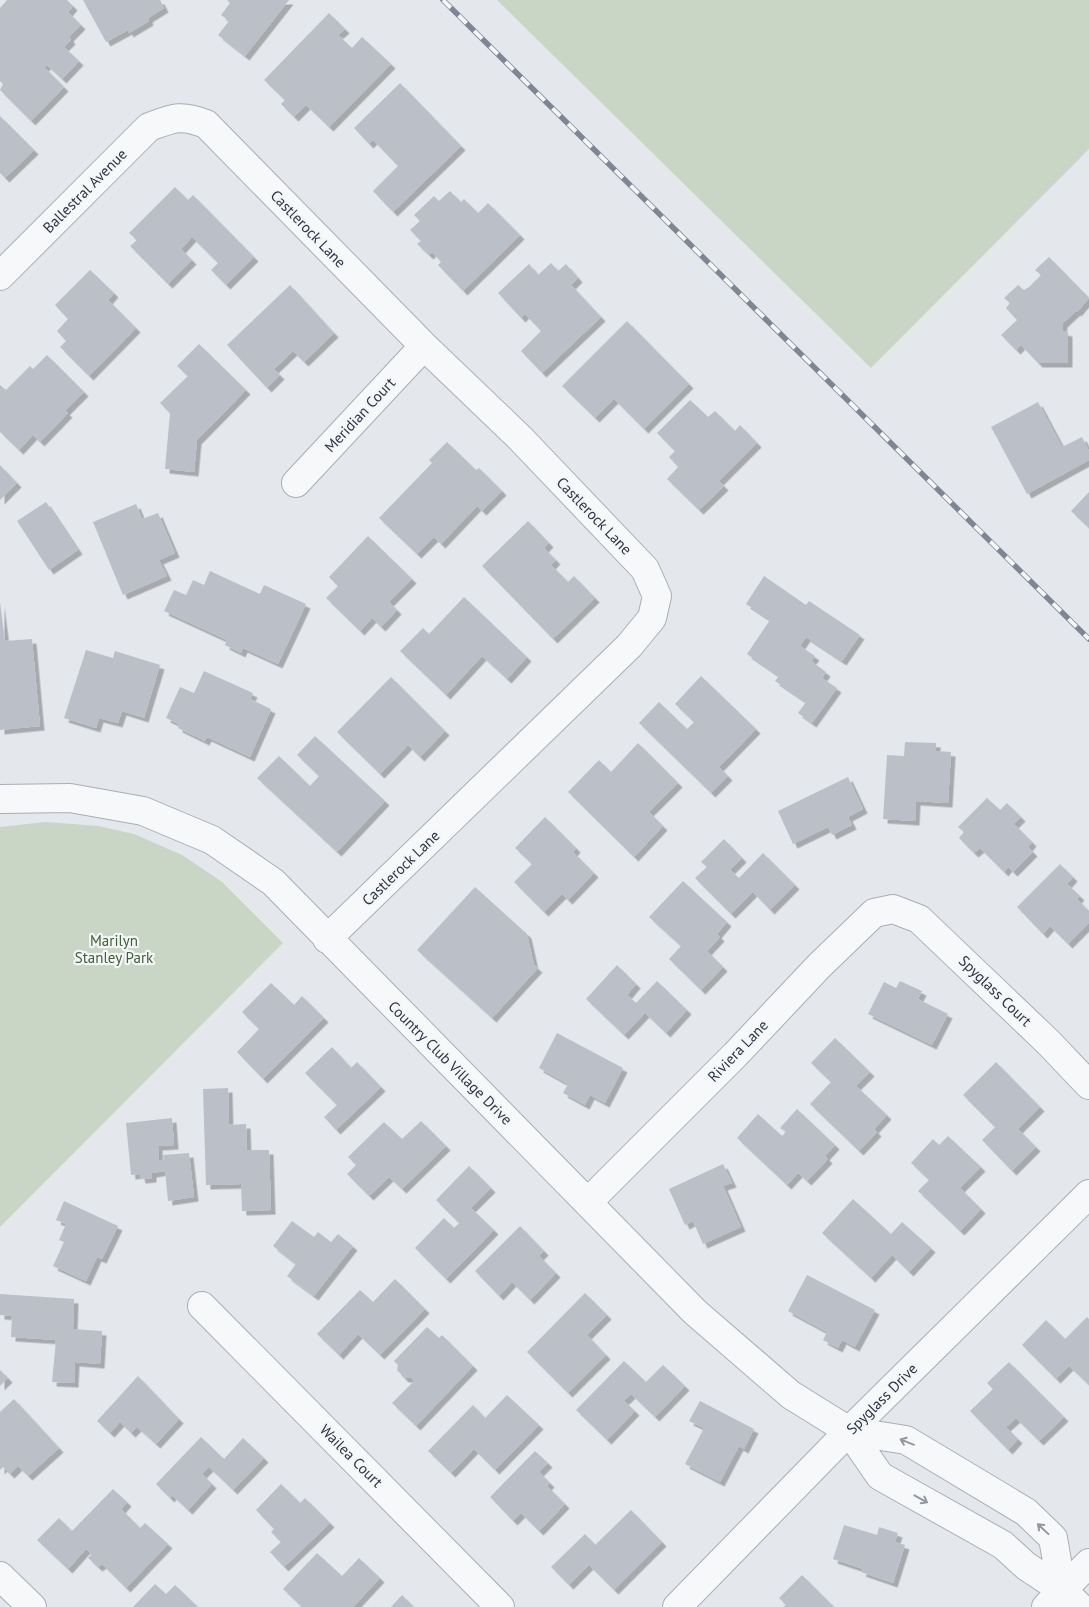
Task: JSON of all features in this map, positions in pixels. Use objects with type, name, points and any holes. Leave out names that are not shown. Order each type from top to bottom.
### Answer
[{"type":"street","name":"Ballestral Avenue","points":[[0,276],[149,128],[176,117]]},
{"type":"street","name":"Castlerock Lane","points":[[176,117],[190,118],[206,124],[424,346],[520,438],[645,570],[657,596],[652,618],[628,646],[327,939]]},
{"type":"street","name":"Meridian Court","points":[[296,483],[424,346]]},
{"type":"street","name":"Country Club Village Drive","points":[[0,799],[70,798],[143,811],[212,840],[273,882],[694,1312],[791,1395],[849,1431],[906,1440],[1026,1512],[1053,1538],[1063,1601]]},
{"type":"street","name":"Spyglass Court","points":[[893,909],[919,919],[1048,1042],[1089,1086]]},
{"type":"street","name":"Riviera Lane","points":[[588,1202],[874,913],[893,909]]},
{"type":"street","name":"Spyglass Drive","points":[[677,1607],[849,1431],[1089,1194]]},
{"type":"street","name":"Wailea Court","points":[[202,1306],[500,1607]]},
{"type":"street","name":"Country Club Village Drive","points":[[849,1431],[880,1476],[1003,1545],[1063,1601]]},
{"type":"street","points":[[1063,1601],[1089,1563]]},
{"type":"street","points":[[0,1576],[32,1607]]},
{"type":"green space","points":[[497,0],[1089,0],[1089,149],[871,368]]},
{"type":"green space","name":"Marilyn Stanley Park","points":[[46,822],[98,826],[134,834],[182,855],[222,882],[283,943],[0,1227],[0,827]]},
{"type":"building","points":[[7,0],[67,0],[73,6],[68,12],[81,25],[69,37],[71,40],[64,47],[79,61],[62,79],[47,65],[44,67],[64,87],[31,121],[0,90],[3,84],[0,81],[0,8]]},
{"type":"building","points":[[83,0],[160,0],[164,8],[148,18],[149,21],[129,33],[128,30],[106,42]]},
{"type":"building","points":[[227,0],[289,0],[245,56],[218,35],[229,21],[221,15],[230,3]]},
{"type":"building","points":[[329,13],[345,29],[338,35],[352,48],[362,37],[391,64],[329,127],[306,105],[294,117],[281,104],[285,100],[264,80]]},
{"type":"building","points":[[400,83],[461,146],[393,212],[373,191],[398,166],[373,140],[369,144],[354,128]]},
{"type":"building","points":[[0,116],[34,150],[5,178],[0,173]]},
{"type":"building","points":[[175,187],[188,200],[193,195],[254,257],[226,285],[211,270],[218,263],[192,237],[181,249],[192,260],[168,284],[130,246],[137,240],[129,233]]},
{"type":"building","points":[[450,191],[461,202],[464,199],[478,213],[488,203],[520,235],[463,291],[438,265],[441,262],[432,252],[429,255],[417,244],[421,241],[410,230],[420,221],[414,215],[434,196],[439,201]]},
{"type":"building","points":[[1049,257],[1089,298],[1077,312],[1063,323],[1062,331],[1068,332],[1068,363],[1038,363],[1021,345],[1016,350],[1001,335],[1017,320],[1006,308],[1010,303],[1004,298],[1018,285],[1024,290],[1029,287],[1041,275],[1035,270]]},
{"type":"building","points":[[551,263],[558,271],[566,264],[578,278],[571,285],[601,317],[542,373],[521,351],[541,331],[525,314],[521,318],[498,293],[529,264],[538,275]]},
{"type":"building","points":[[90,270],[114,293],[108,300],[136,328],[89,376],[60,347],[66,341],[57,331],[68,319],[55,305]]},
{"type":"building","points":[[290,285],[334,333],[304,362],[293,351],[274,369],[280,375],[267,388],[227,345]]},
{"type":"building","points":[[627,321],[689,384],[644,429],[614,399],[595,418],[562,386]]},
{"type":"building","points":[[199,344],[246,390],[197,440],[194,472],[165,469],[170,413],[160,403],[188,376],[177,366]]},
{"type":"building","points":[[47,355],[84,392],[65,411],[68,413],[40,442],[33,435],[19,450],[0,432],[0,385],[6,390],[30,366],[33,369]]},
{"type":"building","points":[[690,400],[708,417],[715,411],[735,431],[740,425],[757,443],[719,481],[724,486],[699,510],[667,479],[678,467],[669,457],[675,451],[657,433]]},
{"type":"building","points":[[1038,402],[1062,447],[1082,437],[1089,451],[1089,460],[1027,494],[991,427]]},
{"type":"building","points":[[447,442],[476,470],[479,468],[502,491],[482,511],[477,506],[441,544],[434,537],[417,554],[379,518],[432,463],[429,460]]},
{"type":"building","points":[[0,465],[17,483],[0,500]]},
{"type":"building","points":[[1089,492],[1089,528],[1071,511]]},
{"type":"building","points":[[46,502],[78,550],[49,570],[17,521]]},
{"type":"building","points":[[136,504],[142,519],[158,513],[175,553],[159,560],[167,576],[123,595],[93,522]]},
{"type":"building","points":[[528,521],[549,543],[544,548],[556,560],[551,565],[568,582],[574,576],[595,598],[553,639],[482,566]]},
{"type":"building","points":[[368,536],[412,579],[389,602],[397,610],[381,627],[372,618],[360,631],[326,598],[338,586],[329,577]]},
{"type":"building","points":[[210,571],[260,594],[264,585],[306,604],[278,664],[243,648],[241,653],[225,645],[227,640],[164,611],[174,590],[186,595],[193,580],[204,585]]},
{"type":"building","points":[[764,576],[806,605],[809,601],[860,635],[842,661],[806,637],[800,646],[815,656],[811,661],[826,672],[822,678],[837,688],[812,723],[798,713],[806,702],[775,681],[779,676],[747,654],[770,620],[746,604]]},
{"type":"building","points":[[464,597],[527,657],[507,679],[482,656],[446,695],[400,651],[423,628],[429,634]]},
{"type":"building","points":[[0,602],[5,641],[32,639],[40,726],[0,730]]},
{"type":"building","points":[[86,650],[113,658],[115,651],[160,665],[144,718],[122,711],[118,723],[99,718],[96,728],[64,718]]},
{"type":"building","points":[[204,671],[253,693],[250,699],[271,709],[250,757],[207,737],[205,741],[178,728],[179,724],[166,718],[180,687],[194,693]]},
{"type":"building","points":[[701,676],[756,729],[719,767],[728,776],[711,793],[639,723],[659,702],[687,729],[694,722],[675,704]]},
{"type":"building","points":[[391,677],[445,731],[420,757],[408,745],[380,774],[337,732]]},
{"type":"building","points":[[315,736],[385,801],[337,852],[257,778],[279,756],[310,786],[319,776],[297,755]]},
{"type":"building","points":[[905,742],[936,743],[936,751],[951,752],[948,803],[916,801],[915,821],[883,819],[887,755],[904,756]]},
{"type":"building","points":[[638,743],[678,783],[649,812],[663,826],[634,857],[568,792],[599,760],[611,772]]},
{"type":"building","points":[[848,777],[863,809],[848,817],[852,825],[832,835],[828,827],[793,844],[778,811]]},
{"type":"building","points":[[987,798],[1000,810],[1007,803],[1021,817],[1014,824],[1032,842],[1028,847],[1033,852],[1013,872],[1008,867],[1004,872],[980,848],[974,853],[959,838],[964,832],[958,827]]},
{"type":"building","points":[[545,817],[576,848],[573,852],[594,873],[568,900],[562,894],[544,912],[514,882],[532,864],[515,848]]},
{"type":"building","points":[[724,839],[742,858],[730,870],[739,878],[763,853],[795,885],[770,910],[753,892],[731,914],[695,878],[707,867],[701,862]]},
{"type":"building","points":[[1060,864],[1073,877],[1067,884],[1080,896],[1077,899],[1089,911],[1089,923],[1068,944],[1050,926],[1043,934],[1017,907]]},
{"type":"building","points":[[683,881],[727,922],[717,934],[720,937],[707,951],[723,967],[701,990],[669,959],[681,946],[649,917]]},
{"type":"building","points":[[475,887],[527,934],[534,965],[538,968],[492,1018],[417,950]]},
{"type":"building","points":[[617,965],[636,984],[627,995],[636,1003],[657,981],[687,1010],[666,1033],[645,1013],[624,1035],[586,999]]},
{"type":"building","points":[[900,981],[922,991],[918,999],[948,1014],[932,1045],[868,1014],[884,982],[896,988]]},
{"type":"building","points":[[271,983],[294,1005],[302,996],[324,1018],[263,1079],[237,1052],[259,1029],[242,1012]]},
{"type":"building","points":[[557,1033],[623,1068],[605,1103],[590,1095],[585,1105],[563,1093],[568,1084],[539,1068]]},
{"type":"building","points":[[835,1038],[870,1072],[856,1086],[887,1115],[874,1129],[877,1132],[859,1151],[810,1104],[831,1082],[811,1063]]},
{"type":"building","points":[[332,1047],[351,1068],[357,1062],[381,1087],[336,1130],[324,1117],[337,1105],[305,1073]]},
{"type":"building","points":[[996,1062],[1040,1107],[1018,1129],[1036,1147],[1012,1171],[982,1140],[995,1127],[963,1095]]},
{"type":"building","points":[[228,1088],[229,1125],[246,1124],[247,1150],[269,1150],[271,1210],[242,1211],[241,1184],[206,1185],[203,1089]]},
{"type":"building","points":[[797,1109],[835,1145],[825,1156],[828,1159],[807,1181],[798,1173],[787,1185],[737,1138],[758,1114],[782,1136],[786,1132],[780,1128]]},
{"type":"building","points":[[172,1118],[174,1145],[158,1146],[159,1160],[164,1160],[163,1155],[189,1153],[194,1197],[168,1201],[165,1171],[152,1173],[152,1178],[141,1179],[140,1174],[131,1175],[126,1123]]},
{"type":"building","points":[[421,1121],[446,1146],[402,1189],[389,1177],[369,1196],[347,1174],[356,1165],[348,1157],[384,1122],[402,1139]]},
{"type":"building","points":[[948,1136],[981,1167],[960,1188],[981,1209],[960,1231],[918,1191],[929,1180],[911,1163],[933,1139],[939,1145]]},
{"type":"building","points":[[723,1164],[732,1183],[723,1186],[741,1227],[703,1244],[693,1221],[685,1225],[669,1189]]},
{"type":"building","points":[[469,1166],[491,1188],[471,1208],[494,1230],[446,1279],[415,1248],[444,1218],[454,1228],[459,1223],[436,1200]]},
{"type":"building","points":[[853,1199],[891,1234],[902,1222],[931,1248],[909,1272],[892,1255],[871,1278],[822,1233]]},
{"type":"building","points":[[64,1201],[118,1226],[102,1259],[97,1257],[86,1281],[53,1266],[64,1242],[59,1240],[66,1224],[56,1220]]},
{"type":"building","points":[[292,1221],[314,1237],[318,1232],[331,1242],[338,1234],[353,1246],[314,1296],[287,1276],[296,1264],[273,1246]]},
{"type":"building","points":[[520,1226],[544,1251],[539,1256],[556,1273],[530,1300],[512,1282],[499,1296],[475,1271]]},
{"type":"building","points":[[807,1275],[875,1310],[855,1347],[842,1340],[838,1348],[823,1340],[827,1332],[788,1311]]},
{"type":"building","points":[[395,1279],[425,1309],[380,1355],[358,1334],[339,1355],[317,1334],[360,1290],[373,1302]]},
{"type":"building","points":[[585,1293],[607,1315],[587,1335],[606,1355],[568,1393],[527,1352]]},
{"type":"building","points":[[0,1294],[74,1299],[73,1329],[102,1331],[100,1364],[75,1362],[74,1383],[52,1382],[56,1340],[11,1337],[12,1316],[0,1315]]},
{"type":"building","points":[[1087,1317],[1089,1319],[1089,1385],[1069,1366],[1056,1379],[1022,1345],[1046,1320],[1065,1339]]},
{"type":"building","points":[[427,1327],[439,1338],[442,1335],[473,1366],[416,1426],[392,1403],[414,1381],[411,1378],[404,1378],[397,1370],[398,1365],[394,1361]]},
{"type":"building","points":[[624,1361],[646,1382],[663,1365],[685,1386],[655,1417],[631,1394],[624,1401],[635,1411],[607,1440],[576,1410]]},
{"type":"building","points":[[1009,1362],[1064,1417],[1039,1441],[1016,1418],[1006,1427],[1018,1439],[1008,1450],[970,1411],[993,1389],[987,1383]]},
{"type":"building","points":[[0,1370],[8,1378],[0,1386]]},
{"type":"building","points":[[138,1376],[179,1419],[156,1444],[137,1427],[131,1433],[120,1422],[110,1433],[97,1421]]},
{"type":"building","points":[[507,1395],[539,1425],[495,1470],[474,1449],[451,1473],[428,1451],[473,1405],[485,1418]]},
{"type":"building","points":[[14,1399],[59,1448],[28,1476],[18,1466],[10,1474],[3,1467],[0,1470],[0,1412]]},
{"type":"building","points":[[700,1401],[754,1429],[744,1449],[739,1446],[720,1482],[685,1464],[704,1428],[689,1421]]},
{"type":"building","points":[[201,1437],[224,1459],[243,1438],[264,1458],[233,1490],[209,1467],[202,1474],[212,1484],[188,1510],[172,1495],[170,1498],[156,1484]]},
{"type":"building","points":[[535,1451],[548,1463],[539,1472],[550,1483],[547,1486],[565,1504],[539,1531],[521,1513],[513,1521],[490,1497]]},
{"type":"building","points":[[281,1484],[300,1503],[305,1498],[330,1523],[284,1567],[270,1552],[281,1542],[271,1532],[274,1529],[256,1510]]},
{"type":"building","points":[[113,1489],[127,1502],[121,1509],[140,1528],[145,1523],[168,1544],[126,1588],[102,1564],[98,1567],[88,1558],[92,1554],[86,1549],[68,1569],[37,1540],[59,1518],[72,1531]]},
{"type":"building","points":[[631,1510],[662,1542],[614,1590],[589,1565],[569,1585],[551,1567],[585,1534],[595,1545]]},
{"type":"building","points":[[844,1525],[877,1535],[879,1527],[898,1533],[895,1542],[905,1545],[893,1583],[861,1572],[863,1569],[833,1559]]},
{"type":"building","points":[[317,1553],[342,1576],[359,1558],[380,1578],[353,1607],[302,1607],[283,1589]]},
{"type":"building","points":[[802,1575],[834,1607],[783,1607],[786,1605],[779,1598]]},
{"type":"building","points":[[155,1584],[166,1594],[175,1585],[198,1607],[133,1607]]},
{"type":"building","points":[[402,1595],[414,1607],[391,1607]]},
{"type":"railway","points":[[443,0],[1089,639]]}]
